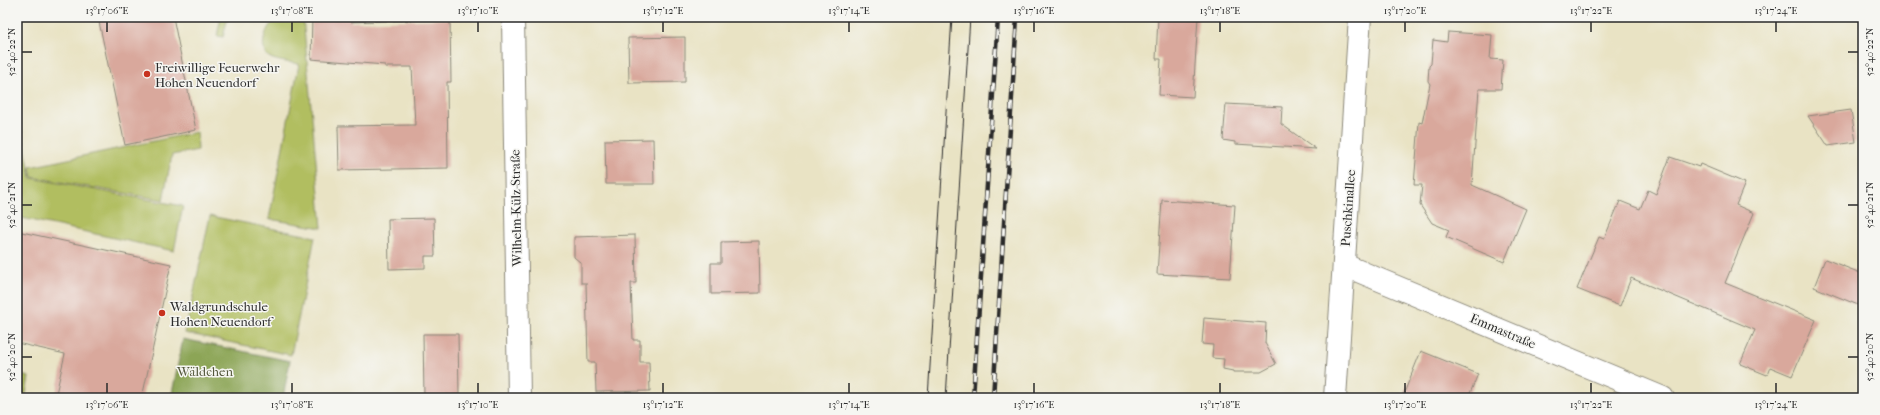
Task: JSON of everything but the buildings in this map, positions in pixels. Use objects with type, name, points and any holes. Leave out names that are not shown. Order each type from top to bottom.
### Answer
[{"type":"street","name":"Wilhelm-Külz-Straße","points":[[513,17],[519,398]]},
{"type":"street","name":"Puschkinallee","points":[[1335,398],[1360,17]]},
{"type":"street","name":"Emmastraße","points":[[1344,265],[1663,398]]},
{"type":"green space","points":[[221,17],[228,17],[223,37],[217,36]]},
{"type":"green space","points":[[293,17],[303,17],[322,228],[269,219],[299,64],[272,59],[266,54],[263,45],[267,30],[272,23]]},
{"type":"green space","points":[[17,107],[31,178],[183,206],[174,251],[17,217]]},
{"type":"green space","points":[[197,132],[198,150],[172,155],[163,200],[32,177],[30,167]]},
{"type":"green space","points":[[210,216],[315,237],[291,355],[185,333]]},
{"type":"green space","name":"Wäldchen","points":[[183,339],[290,361],[283,398],[171,398]]},
{"type":"green space","points":[[17,374],[29,377],[25,398],[17,398]]},
{"type":"tram line","points":[[928,398],[952,17]]},
{"type":"tram line","points":[[946,398],[970,17]]},
{"type":"railway","points":[[973,398],[998,17]]},
{"type":"railway","points":[[993,398],[1017,17]]},
{"type":"place","name":"Freiwillige Feuerwehr Hohen Neuendorf","points":[[147,74]]},
{"type":"place","name":"Waldgrundschule Hohen Neuendorf","points":[[162,313]]}]
